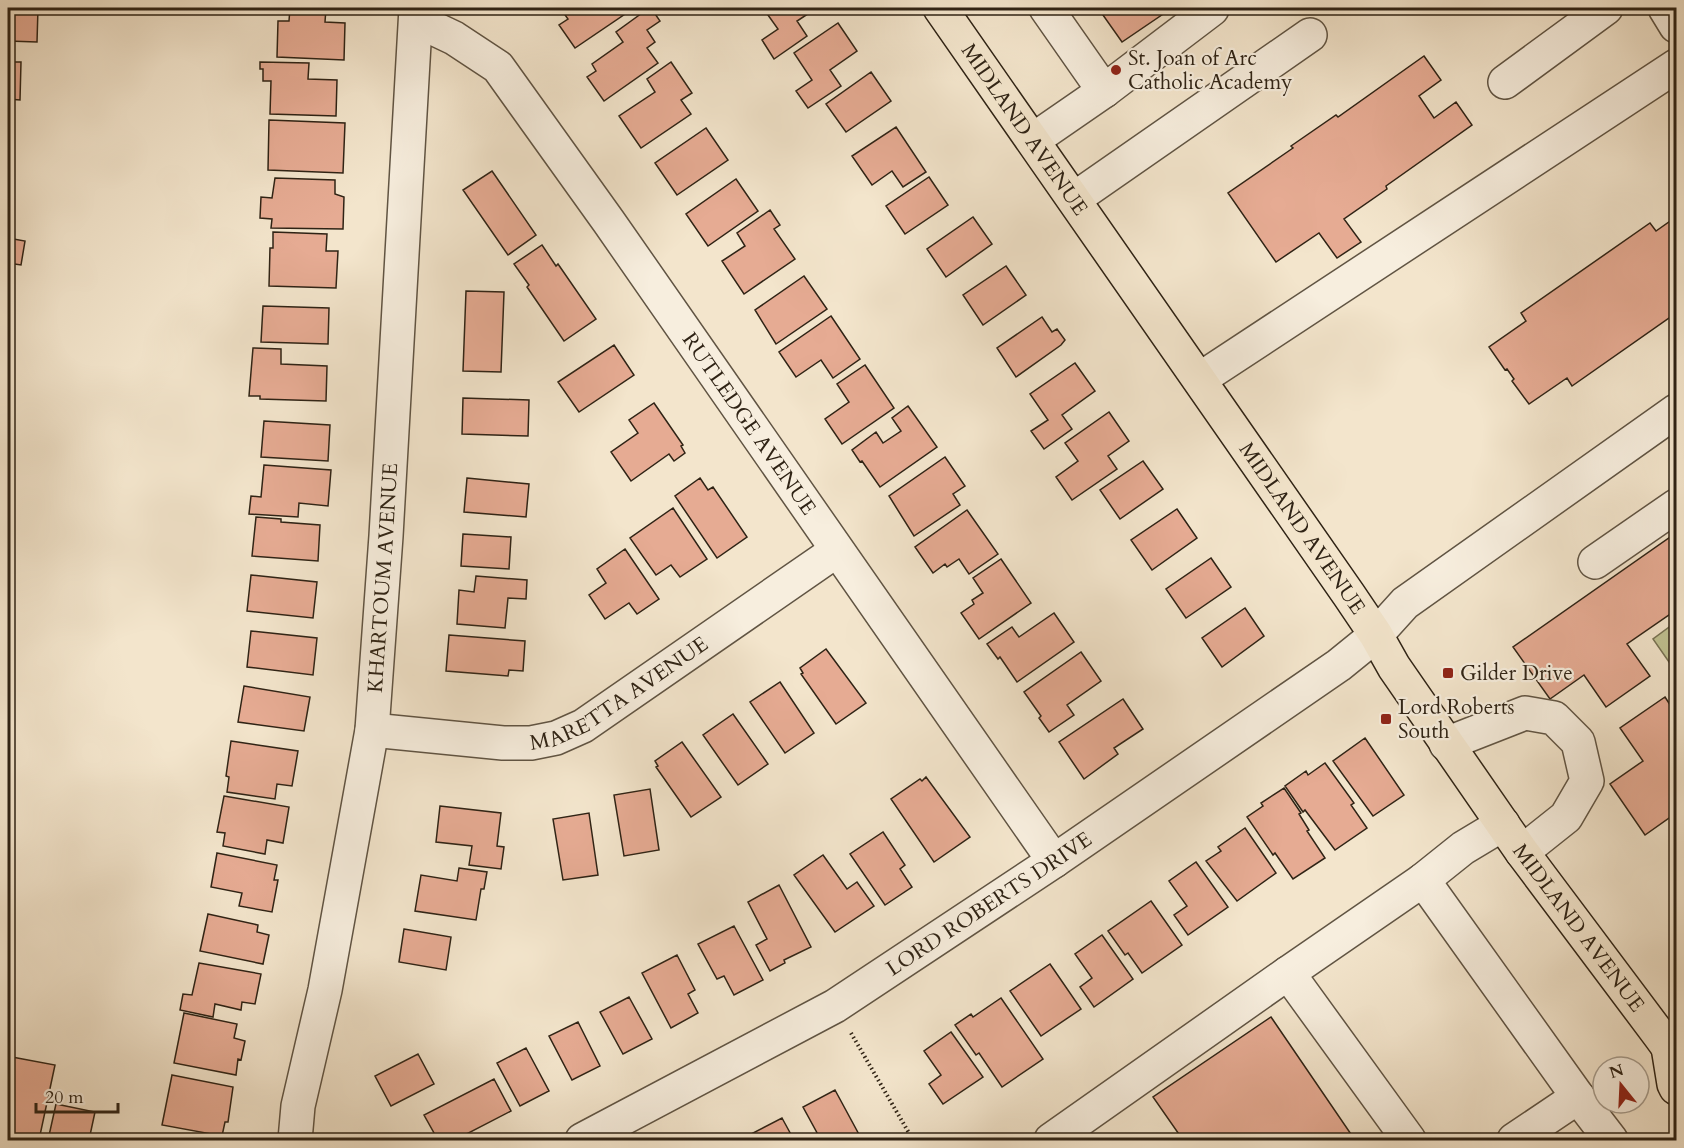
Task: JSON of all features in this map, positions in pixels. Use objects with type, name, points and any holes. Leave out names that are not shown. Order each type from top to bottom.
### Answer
[{"type":"main road","name":"MIDLAND AVENUE","points":[[940,8],[1200,379],[1376,635],[1394,667],[1446,744],[1522,852],[1672,1049],[1674,1084],[1677,1088]]},
{"type":"street","points":[[1046,8],[1104,92]]},
{"type":"street","points":[[1505,82],[1606,8]]},
{"type":"street","points":[[1665,8],[1677,26]]},
{"type":"street","points":[[1033,140],[1104,92],[1212,9]]},
{"type":"street","name":"RUTLEDGE AVENUE","points":[[416,14],[498,67],[609,222],[1054,861]]},
{"type":"street","name":"KHARTOUM AVENUE","points":[[296,1140],[298,1106],[325,990],[372,730],[386,536],[416,14]]},
{"type":"street","points":[[1074,199],[1310,35]]},
{"type":"street","points":[[1200,379],[1677,66]]},
{"type":"street","points":[[1376,635],[1405,603],[1677,411]]},
{"type":"street","points":[[1595,562],[1677,506]]},
{"type":"street","name":"MARETTA AVENUE","points":[[372,730],[503,743],[531,743],[556,738],[583,726],[836,551]]},
{"type":"street","name":"LORD ROBERTS DRIVE","points":[[582,1140],[836,1006],[1054,861],[1338,665],[1376,635]]},
{"type":"street","points":[[1446,744],[1525,713],[1554,718],[1578,742],[1587,781],[1566,817],[1522,852]]},
{"type":"street","points":[[1051,1140],[1423,880],[1463,848],[1503,824]]},
{"type":"street","points":[[1423,880],[1611,1140]]},
{"type":"street","points":[[1288,973],[1409,1140]]},
{"type":"street","points":[[1514,1140],[1578,1097]]},
{"type":"path","points":[[836,1006],[913,1140]]},
{"type":"green space","points":[[1676,622],[1676,672],[1653,639]]},
{"type":"building","points":[[8,8],[38,8],[37,42],[8,41]]},
{"type":"building","points":[[290,8],[326,8],[325,22],[345,23],[344,60],[277,57],[278,21],[289,21]]},
{"type":"building","points":[[570,8],[625,8],[628,12],[575,48],[559,25],[568,19],[563,12]]},
{"type":"building","points":[[651,8],[660,21],[647,30],[655,42],[647,48],[658,63],[604,101],[587,77],[596,71],[592,64],[623,42],[616,32],[642,13],[641,10]]},
{"type":"building","points":[[763,8],[817,8],[797,21],[807,36],[774,59],[762,40],[778,29]]},
{"type":"building","points":[[1098,8],[1172,8],[1122,42]]},
{"type":"building","points":[[838,23],[857,51],[830,70],[841,86],[808,108],[796,91],[812,80],[794,53]]},
{"type":"building","points":[[1424,56],[1441,80],[1419,96],[1434,118],[1456,102],[1472,125],[1344,219],[1361,242],[1337,258],[1319,233],[1276,262],[1228,193],[1293,148],[1291,146],[1336,115],[1338,117]]},
{"type":"building","points":[[8,62],[21,62],[20,100],[8,99]]},
{"type":"building","points":[[260,62],[309,63],[308,79],[337,80],[336,116],[270,114],[271,81],[263,81],[263,69],[260,69]]},
{"type":"building","points":[[671,62],[692,93],[681,100],[691,114],[641,148],[619,116],[655,92],[647,79]]},
{"type":"building","points":[[871,72],[891,101],[846,132],[826,104]]},
{"type":"building","points":[[8,118],[14,118],[14,155],[8,155]]},
{"type":"building","points":[[269,120],[345,123],[343,173],[268,170]]},
{"type":"building","points":[[896,127],[926,172],[903,187],[892,171],[872,185],[852,156]]},
{"type":"building","points":[[706,128],[728,160],[677,195],[655,163]]},
{"type":"building","points":[[492,171],[536,235],[508,255],[463,190]]},
{"type":"building","points":[[8,175],[14,175],[14,213],[8,213]]},
{"type":"building","points":[[929,177],[948,205],[905,234],[886,206]]},
{"type":"building","points":[[275,178],[335,180],[335,194],[344,197],[343,229],[271,228],[272,219],[260,218],[261,197],[272,198]]},
{"type":"building","points":[[736,179],[758,211],[708,246],[686,214]]},
{"type":"building","points":[[770,210],[780,225],[774,229],[795,259],[744,294],[722,261],[745,246],[737,233]]},
{"type":"building","points":[[973,217],[992,244],[946,277],[927,249]]},
{"type":"building","points":[[1676,217],[1676,313],[1572,386],[1567,378],[1529,404],[1512,381],[1514,379],[1507,369],[1505,370],[1489,347],[1526,321],[1521,313],[1650,223],[1656,231]]},
{"type":"building","points":[[273,232],[327,234],[326,251],[338,251],[336,288],[269,286],[270,248],[273,248]]},
{"type":"building","points":[[8,238],[25,241],[21,265],[8,263]]},
{"type":"building","points":[[542,245],[596,319],[564,341],[514,264]]},
{"type":"building","points":[[1006,266],[1026,295],[983,325],[963,295]]},
{"type":"building","points":[[804,276],[827,309],[776,344],[755,310]]},
{"type":"building","points":[[466,291],[504,292],[501,372],[463,371]]},
{"type":"building","points":[[263,306],[329,308],[328,344],[261,342]]},
{"type":"building","points":[[831,316],[860,359],[833,378],[821,360],[796,377],[779,352]]},
{"type":"building","points":[[1042,317],[1052,332],[1057,329],[1065,340],[1016,377],[997,348]]},
{"type":"building","points":[[614,345],[634,375],[579,412],[558,382]]},
{"type":"building","points":[[253,348],[281,349],[281,364],[327,366],[326,401],[260,399],[260,396],[249,396]]},
{"type":"building","points":[[1075,363],[1095,391],[1062,415],[1072,429],[1044,449],[1031,431],[1048,420],[1030,394]]},
{"type":"building","points":[[865,365],[894,408],[842,444],[825,419],[849,402],[837,384]]},
{"type":"building","points":[[463,398],[529,400],[528,436],[462,434]]},
{"type":"building","points":[[654,403],[683,445],[681,446],[685,453],[674,461],[669,454],[631,481],[611,452],[638,433],[629,420]]},
{"type":"building","points":[[908,406],[937,447],[880,487],[852,450],[876,432],[883,443],[901,431],[892,418]]},
{"type":"building","points":[[1109,412],[1129,441],[1108,456],[1117,469],[1072,500],[1056,477],[1078,461],[1065,443]]},
{"type":"building","points":[[264,421],[330,425],[328,461],[261,457]]},
{"type":"building","points":[[945,457],[965,486],[953,494],[960,505],[914,536],[889,496]]},
{"type":"building","points":[[1143,461],[1163,489],[1120,519],[1100,490]]},
{"type":"building","points":[[264,465],[331,470],[328,506],[299,503],[298,517],[249,514],[251,496],[261,497]]},
{"type":"building","points":[[467,478],[529,484],[526,517],[464,512]]},
{"type":"building","points":[[700,478],[708,490],[713,487],[747,537],[717,558],[675,496]]},
{"type":"building","points":[[673,508],[707,559],[680,577],[671,565],[656,575],[630,538]]},
{"type":"building","points":[[1177,509],[1197,538],[1152,570],[1131,540]]},
{"type":"building","points":[[967,510],[998,554],[969,574],[959,559],[947,567],[945,564],[933,573],[915,547]]},
{"type":"building","points":[[256,517],[281,519],[281,522],[320,525],[318,561],[252,556]]},
{"type":"building","points":[[1676,533],[1676,610],[1627,644],[1650,676],[1606,707],[1584,675],[1550,699],[1513,647]]},
{"type":"building","points":[[463,534],[511,537],[509,569],[461,566]]},
{"type":"building","points":[[625,549],[659,599],[637,614],[629,603],[605,619],[589,595],[606,583],[597,569]]},
{"type":"building","points":[[1211,558],[1231,587],[1186,618],[1166,589]]},
{"type":"building","points":[[1001,559],[1031,603],[979,639],[961,613],[974,604],[972,600],[983,593],[973,578]]},
{"type":"building","points":[[251,575],[317,582],[313,618],[247,611]]},
{"type":"building","points":[[476,576],[527,580],[526,599],[508,598],[505,628],[457,624],[459,590],[474,592]]},
{"type":"building","points":[[1245,608],[1264,636],[1222,667],[1202,638]]},
{"type":"building","points":[[1054,613],[1074,642],[1017,682],[1000,657],[998,659],[987,644],[1012,627],[1019,637]]},
{"type":"building","points":[[251,631],[317,638],[313,675],[247,667]]},
{"type":"building","points":[[449,635],[525,641],[523,671],[509,670],[508,676],[446,671]]},
{"type":"building","points":[[826,649],[866,703],[836,724],[801,674],[803,673],[800,668]]},
{"type":"building","points":[[1081,652],[1101,681],[1067,705],[1074,715],[1049,732],[1024,692]]},
{"type":"building","points":[[780,682],[814,733],[785,753],[750,702]]},
{"type":"building","points":[[244,686],[310,697],[304,731],[238,722]]},
{"type":"building","points":[[1665,697],[1676,714],[1676,813],[1645,835],[1610,784],[1643,761],[1620,728]]},
{"type":"building","points":[[1123,699],[1143,729],[1114,748],[1118,754],[1084,779],[1059,742]]},
{"type":"building","points":[[733,714],[768,764],[738,785],[703,735]]},
{"type":"building","points":[[1365,738],[1404,795],[1373,816],[1333,761]]},
{"type":"building","points":[[231,741],[298,751],[292,786],[277,784],[275,799],[227,792],[229,777],[226,776]]},
{"type":"building","points":[[682,742],[721,797],[691,817],[656,767],[658,766],[655,761]]},
{"type":"building","points":[[1325,763],[1354,803],[1351,805],[1367,828],[1335,850],[1305,810],[1303,812],[1285,786],[1306,771],[1308,775]]},
{"type":"building","points":[[926,777],[970,837],[934,862],[891,799]]},
{"type":"building","points":[[1284,788],[1301,813],[1299,814],[1309,830],[1307,831],[1325,858],[1293,879],[1247,817],[1263,806],[1261,803]]},
{"type":"building","points":[[650,789],[659,850],[624,856],[614,795]]},
{"type":"building","points":[[224,796],[289,807],[283,843],[267,840],[265,854],[223,846],[225,833],[217,832]]},
{"type":"building","points":[[440,806],[501,813],[497,846],[504,847],[501,869],[469,865],[472,846],[436,842]]},
{"type":"building","points":[[589,813],[598,875],[563,880],[553,819]]},
{"type":"building","points":[[1245,828],[1276,873],[1237,901],[1206,861],[1221,851],[1218,847]]},
{"type":"building","points":[[883,832],[905,865],[900,869],[912,887],[885,905],[850,854]]},
{"type":"building","points":[[217,853],[277,865],[274,880],[278,880],[272,912],[239,906],[242,893],[211,887]]},
{"type":"building","points":[[823,855],[847,889],[857,882],[874,906],[835,932],[794,875]]},
{"type":"building","points":[[1196,862],[1228,907],[1188,935],[1174,915],[1187,906],[1169,881]]},
{"type":"building","points":[[459,868],[487,872],[484,889],[481,889],[476,920],[415,911],[421,875],[457,881]]},
{"type":"building","points":[[779,885],[811,947],[784,960],[785,963],[770,971],[756,945],[767,939],[748,902]]},
{"type":"building","points":[[1151,901],[1182,945],[1142,973],[1128,953],[1125,955],[1108,931]]},
{"type":"building","points":[[208,914],[258,925],[257,932],[269,935],[263,964],[200,951]]},
{"type":"building","points":[[734,926],[763,980],[734,995],[724,976],[717,979],[698,944]]},
{"type":"building","points":[[404,929],[451,937],[446,970],[399,962]]},
{"type":"building","points":[[1102,935],[1133,979],[1094,1007],[1080,987],[1092,978],[1075,954]]},
{"type":"building","points":[[677,955],[695,990],[688,994],[698,1013],[671,1028],[642,973]]},
{"type":"building","points":[[199,963],[261,974],[255,1004],[242,1002],[241,1010],[215,1004],[213,1017],[180,1010],[183,994],[192,995]]},
{"type":"building","points":[[1050,964],[1081,1009],[1041,1036],[1010,991]]},
{"type":"building","points":[[629,997],[652,1039],[623,1054],[600,1012]]},
{"type":"building","points":[[1001,998],[1043,1059],[1002,1087],[979,1053],[976,1055],[955,1025],[971,1014],[973,1017]]},
{"type":"building","points":[[8,1006],[13,1008],[8,1037]]},
{"type":"building","points":[[184,1013],[237,1024],[234,1038],[245,1041],[241,1060],[238,1059],[236,1075],[174,1063]]},
{"type":"building","points":[[1271,1017],[1355,1140],[1183,1140],[1153,1097]]},
{"type":"building","points":[[578,1022],[600,1066],[572,1080],[549,1036]]},
{"type":"building","points":[[951,1032],[983,1077],[943,1104],[929,1084],[941,1075],[924,1051]]},
{"type":"building","points":[[526,1048],[549,1091],[520,1106],[497,1063]]},
{"type":"building","points":[[418,1054],[434,1084],[391,1106],[375,1076]]},
{"type":"building","points":[[12,1057],[55,1065],[39,1140],[11,1140],[13,1129],[8,1128],[8,1079]]},
{"type":"building","points":[[172,1075],[233,1087],[228,1122],[225,1122],[222,1136],[162,1125]]},
{"type":"building","points":[[494,1079],[511,1111],[455,1140],[438,1140],[424,1115]]},
{"type":"building","points":[[835,1090],[862,1140],[821,1140],[803,1107]]},
{"type":"building","points":[[56,1104],[95,1112],[89,1140],[48,1140]]},
{"type":"building","points":[[782,1118],[794,1140],[754,1140],[751,1134]]},
{"type":"place","name":"St. Joan of Arc Catholic Academy","points":[[1116,70]]},
{"type":"place","name":"Gilder Drive","points":[[1448,673]]},
{"type":"place","name":"Lord Roberts South","points":[[1386,719]]}]
